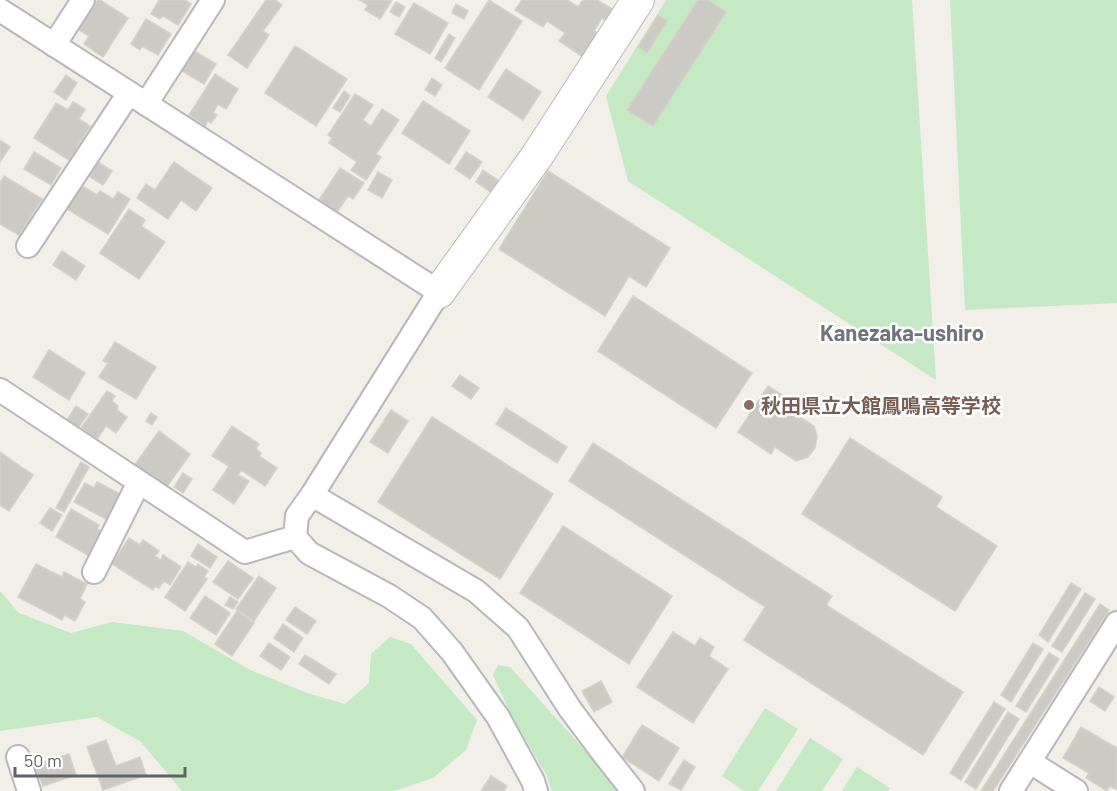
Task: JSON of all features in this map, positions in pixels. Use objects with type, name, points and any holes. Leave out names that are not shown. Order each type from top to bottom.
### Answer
[{"type":"street","points":[[54,45],[83,0]]},
{"type":"street","points":[[28,246],[137,98],[213,0]]},
{"type":"street","points":[[536,791],[533,781],[498,717],[452,652],[422,618],[389,596],[309,553],[295,537],[297,516],[439,292],[537,156],[638,0]]},
{"type":"street","points":[[0,10],[439,292]]},
{"type":"street","points":[[0,390],[245,552],[295,537]]},
{"type":"street","points":[[94,572],[139,482]]},
{"type":"street","points":[[312,495],[476,591],[518,628],[570,709],[633,791]]},
{"type":"street","points":[[1011,791],[1117,622]]},
{"type":"street","points":[[18,757],[29,791]]},
{"type":"street","points":[[1030,762],[1076,791]]},
{"type":"green space","points":[[666,0],[912,0],[936,380],[628,181],[606,96]]},
{"type":"green space","points":[[950,0],[1117,0],[1117,303],[965,310]]},
{"type":"green space","points":[[0,591],[19,613],[71,633],[112,622],[183,631],[250,670],[307,693],[345,704],[369,683],[371,654],[390,637],[411,644],[477,720],[466,750],[433,778],[394,791],[182,791],[141,742],[97,717],[0,731]]},
{"type":"green space","points":[[498,665],[510,667],[599,766],[625,791],[552,791],[547,776],[511,715],[493,675]]},
{"type":"green space","points":[[765,708],[798,729],[758,791],[744,791],[722,776]]},
{"type":"green space","points":[[810,738],[843,759],[822,791],[776,791]]},
{"type":"green space","points":[[857,767],[890,788],[888,791],[842,791]]},
{"type":"building","points":[[98,0],[128,18],[103,57],[84,44],[89,36],[78,29]]},
{"type":"building","points":[[159,0],[185,0],[191,4],[178,25],[163,16],[160,19],[151,14]]},
{"type":"building","points":[[266,0],[275,0],[282,5],[263,31],[269,35],[247,68],[228,55]]},
{"type":"building","points":[[360,0],[392,0],[380,19],[365,10],[368,5]]},
{"type":"building","points":[[489,0],[522,21],[479,90],[445,68]]},
{"type":"building","points":[[522,0],[567,0],[578,7],[583,0],[597,0],[614,10],[607,21],[602,18],[594,31],[598,33],[583,57],[559,41],[565,33],[547,21],[543,27],[515,10]]},
{"type":"building","points":[[698,0],[708,0],[726,12],[653,126],[627,110]]},
{"type":"building","points":[[396,2],[405,7],[399,17],[390,12]]},
{"type":"building","points":[[414,3],[448,23],[430,54],[395,34]]},
{"type":"building","points":[[456,4],[468,11],[464,19],[452,13]]},
{"type":"building","points":[[658,15],[667,21],[647,53],[638,47]]},
{"type":"building","points":[[146,19],[171,34],[158,55],[142,46],[140,50],[131,44]]},
{"type":"building","points":[[449,34],[455,38],[441,62],[435,58]]},
{"type":"building","points":[[295,46],[347,79],[316,126],[265,93]]},
{"type":"building","points":[[194,51],[216,64],[204,84],[182,71]]},
{"type":"building","points":[[506,69],[541,92],[523,120],[488,97]]},
{"type":"building","points":[[215,74],[238,89],[226,109],[218,104],[213,113],[217,115],[211,123],[208,121],[205,126],[189,115]]},
{"type":"building","points":[[66,75],[77,83],[66,100],[54,92]]},
{"type":"building","points":[[432,78],[442,85],[435,96],[425,90]]},
{"type":"building","points":[[344,91],[350,96],[340,112],[333,108]]},
{"type":"building","points":[[355,94],[373,105],[363,120],[371,126],[382,109],[399,120],[376,154],[381,157],[366,180],[351,170],[357,162],[329,143],[332,138],[328,135]]},
{"type":"building","points":[[423,101],[470,131],[449,164],[402,133]]},
{"type":"building","points":[[73,102],[85,109],[79,119],[90,126],[69,160],[34,138],[56,103],[68,110]]},
{"type":"building","points":[[0,140],[10,147],[0,162]]},
{"type":"building","points":[[34,152],[61,168],[51,185],[24,169]]},
{"type":"building","points":[[466,152],[482,162],[470,179],[455,169]]},
{"type":"building","points":[[98,162],[112,171],[103,185],[89,176]]},
{"type":"building","points":[[174,162],[212,188],[196,211],[181,200],[168,219],[137,198],[146,184],[155,190]]},
{"type":"building","points":[[340,168],[364,183],[353,199],[348,196],[337,212],[319,200]]},
{"type":"building","points":[[483,170],[499,181],[492,193],[476,182]]},
{"type":"building","points":[[548,171],[670,248],[646,287],[629,276],[605,316],[499,249]]},
{"type":"building","points":[[378,172],[392,180],[382,198],[368,190]]},
{"type":"building","points":[[4,176],[42,199],[19,235],[0,224],[0,182]]},
{"type":"building","points":[[82,186],[97,195],[100,191],[113,199],[118,192],[130,199],[108,234],[67,209]]},
{"type":"building","points":[[129,209],[145,220],[141,226],[165,242],[139,279],[100,253]]},
{"type":"building","points":[[62,251],[85,266],[76,280],[53,265]]},
{"type":"building","points":[[633,296],[752,373],[716,428],[598,351]]},
{"type":"building","points":[[115,342],[156,367],[136,399],[99,377],[108,363],[103,361]]},
{"type":"building","points":[[49,350],[85,373],[69,400],[33,377]]},
{"type":"building","points":[[460,375],[479,388],[471,399],[452,386]]},
{"type":"building","points":[[768,386],[799,406],[794,413],[814,426],[817,436],[815,448],[808,457],[796,461],[775,447],[771,454],[738,432]]},
{"type":"building","points":[[107,391],[115,396],[112,401],[118,406],[117,410],[127,417],[116,433],[106,426],[97,439],[81,428]]},
{"type":"building","points":[[76,406],[88,414],[76,431],[65,423]]},
{"type":"building","points":[[506,408],[567,447],[557,463],[496,424]]},
{"type":"building","points":[[391,410],[408,421],[388,453],[370,442]]},
{"type":"building","points":[[151,413],[157,417],[152,425],[146,421]]},
{"type":"building","points":[[432,417],[553,494],[500,579],[378,502]]},
{"type":"building","points":[[232,426],[259,444],[256,449],[261,453],[259,456],[277,468],[265,486],[241,470],[238,475],[249,481],[234,504],[213,490],[229,466],[212,456]]},
{"type":"building","points":[[159,431],[190,454],[166,488],[134,466]]},
{"type":"building","points":[[850,438],[942,497],[936,507],[997,546],[955,611],[802,514]]},
{"type":"building","points":[[593,443],[832,596],[826,605],[963,692],[923,755],[744,640],[765,607],[569,481]]},
{"type":"building","points":[[0,452],[33,475],[9,511],[0,505]]},
{"type":"building","points":[[81,462],[89,467],[64,512],[56,508]]},
{"type":"building","points":[[183,473],[192,479],[183,493],[174,487]]},
{"type":"building","points":[[97,482],[122,495],[108,520],[74,502],[85,483],[94,488]]},
{"type":"building","points":[[50,508],[62,515],[52,531],[40,523]]},
{"type":"building","points":[[71,509],[99,525],[97,529],[104,533],[91,557],[56,537]]},
{"type":"building","points":[[563,526],[672,596],[629,664],[520,593]]},
{"type":"building","points":[[129,538],[140,545],[143,540],[159,551],[155,556],[161,560],[163,555],[181,567],[170,585],[164,581],[159,588],[155,586],[153,590],[112,564]]},
{"type":"building","points":[[198,544],[217,557],[210,568],[191,556]]},
{"type":"building","points":[[228,561],[253,578],[238,599],[213,582]]},
{"type":"building","points":[[188,562],[196,567],[198,564],[208,571],[204,577],[207,579],[185,611],[165,597]]},
{"type":"building","points":[[36,564],[62,577],[64,572],[87,584],[80,599],[85,602],[75,621],[64,615],[62,620],[18,597]]},
{"type":"building","points":[[259,576],[276,588],[254,621],[236,609]]},
{"type":"building","points":[[1071,583],[1081,589],[1048,642],[1039,635]]},
{"type":"building","points":[[1085,593],[1095,599],[1062,652],[1052,646]]},
{"type":"building","points":[[205,596],[230,613],[216,635],[190,618]]},
{"type":"building","points":[[230,597],[238,602],[233,609],[225,605]]},
{"type":"building","points":[[1100,604],[1109,610],[993,791],[981,791]]},
{"type":"building","points":[[295,607],[316,621],[307,634],[286,620]]},
{"type":"building","points":[[237,611],[254,623],[232,656],[215,644]]},
{"type":"building","points":[[283,624],[303,638],[294,652],[274,638]]},
{"type":"building","points":[[673,632],[695,646],[700,638],[714,647],[709,656],[728,669],[693,723],[637,687]]},
{"type":"building","points":[[269,643],[290,657],[281,670],[260,656]]},
{"type":"building","points":[[1033,643],[1043,649],[1011,702],[1001,695]]},
{"type":"building","points":[[1049,653],[1059,659],[1026,712],[1016,706]]},
{"type":"building","points":[[305,655],[336,674],[329,684],[299,664]]},
{"type":"building","points":[[601,681],[612,702],[594,712],[582,691]]},
{"type":"building","points":[[1099,687],[1114,697],[1105,711],[1090,701]]},
{"type":"building","points":[[994,702],[1005,709],[961,780],[950,773]]},
{"type":"building","points":[[1008,712],[1019,719],[976,789],[965,782]]},
{"type":"building","points":[[642,725],[679,748],[659,781],[622,757]]},
{"type":"building","points":[[1081,727],[1117,748],[1117,790],[1110,786],[1107,791],[1086,778],[1089,773],[1063,758]]},
{"type":"building","points":[[106,740],[116,766],[140,757],[146,775],[103,790],[87,747]]},
{"type":"building","points":[[69,754],[76,775],[43,786],[40,778],[35,780],[30,767]]},
{"type":"building","points":[[684,760],[695,767],[681,790],[669,784]]},
{"type":"building","points":[[491,776],[507,786],[504,791],[481,791]]},
{"type":"place","name":"秋田県立大館鳳鳴高等学校","points":[[749,405]]},
{"type":"district","name":"Kanezaka-ushiro","points":[[902,332]]}]
